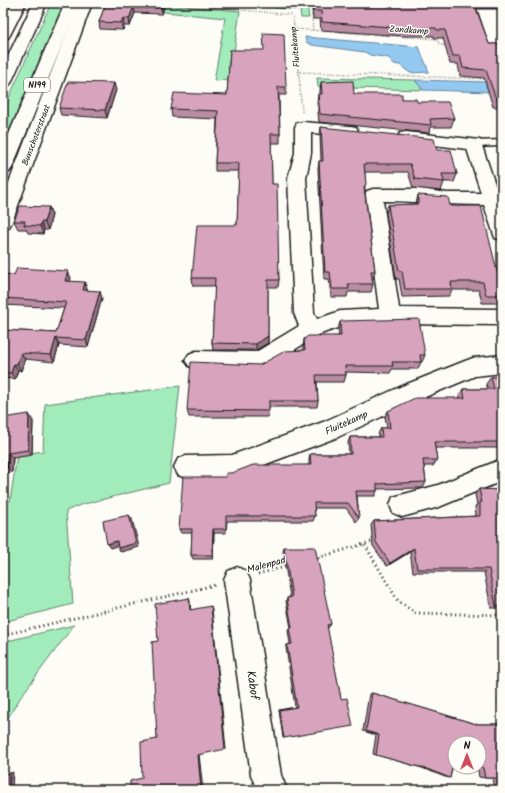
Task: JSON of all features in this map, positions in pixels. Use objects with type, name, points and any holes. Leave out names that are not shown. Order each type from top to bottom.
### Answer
[{"type":"street","points":[[3,35],[19,3]]},
{"type":"street","points":[[3,83],[40,3]]},
{"type":"street","name":"Bunschoterstraat","points":[[3,168],[72,3]]},
{"type":"street","name":"Bunschoterstraat","points":[[3,222],[85,3]]},
{"type":"street","points":[[311,328],[304,313],[297,178],[303,153],[303,127],[365,133]]},
{"type":"street","points":[[389,135],[474,144],[497,199],[502,233]]},
{"type":"street","points":[[390,316],[373,195],[421,194],[447,199],[497,199]]},
{"type":"street","points":[[196,360],[259,361],[311,328],[340,319],[390,316],[502,317]]},
{"type":"street","name":"Fluitekamp","points":[[186,467],[232,466],[330,430],[410,393],[473,368],[502,364]]},
{"type":"street","points":[[402,505],[439,496],[502,470]]},
{"type":"street","name":"Kabof","points":[[237,580],[266,775],[272,790]]},
{"type":"lane","points":[[474,144],[502,143]]},
{"type":"path","name":"Fluitekamp","points":[[172,3],[292,15],[295,28],[303,127]]},
{"type":"path","points":[[313,30],[311,4],[317,4]]},
{"type":"path","name":"Zandkamp","points":[[295,28],[436,39],[440,46],[456,46]]},
{"type":"path","points":[[298,72],[492,79]]},
{"type":"path","points":[[312,560],[365,545],[379,539]]},
{"type":"path","points":[[365,545],[398,601],[415,614],[502,615]]},
{"type":"path","name":"Malenpad","points":[[3,635],[237,580],[290,566]]},
{"type":"green space","points":[[51,3],[64,3],[3,145],[3,111]]},
{"type":"green space","points":[[149,3],[240,11],[230,80],[214,81],[225,18],[134,9]]},
{"type":"green space","points":[[223,3],[307,3],[309,18],[301,18],[300,10]]},
{"type":"green space","points":[[317,78],[415,80],[423,90],[318,87]]},
{"type":"green space","points":[[180,386],[169,483],[80,505],[66,511],[73,604],[3,622],[3,502],[10,501],[17,455],[43,451],[45,404]]},
{"type":"green space","points":[[74,625],[22,695],[3,726],[3,642]]},
{"type":"water","points":[[305,37],[419,47],[429,72],[410,73],[400,65],[394,64],[389,58],[370,55],[365,52],[312,45],[306,42]]},
{"type":"water","points":[[415,80],[487,82],[492,92],[423,90]]},
{"type":"building","points":[[106,3],[162,3],[161,7],[134,6],[129,19],[123,18],[121,23],[99,22]]},
{"type":"building","points":[[313,3],[474,3],[489,44],[502,44],[502,61],[500,61],[502,67],[502,99],[496,99],[486,70],[463,68],[460,56],[453,56],[445,30],[437,30],[436,28],[405,28],[322,22],[321,11],[313,11]]},
{"type":"building","points":[[263,33],[284,34],[286,87],[278,87],[280,134],[271,134],[272,184],[277,184],[279,280],[268,280],[268,336],[256,344],[212,343],[215,278],[192,278],[197,225],[237,225],[239,163],[215,163],[218,111],[171,109],[174,93],[227,95],[230,50],[264,50]]},
{"type":"building","points":[[353,81],[354,94],[402,94],[402,99],[416,99],[417,102],[448,102],[454,118],[430,119],[431,125],[320,114],[318,94],[322,94],[321,82]]},
{"type":"building","points":[[68,82],[114,83],[105,110],[59,108]]},
{"type":"building","points":[[321,127],[434,139],[437,150],[451,150],[457,174],[442,174],[444,182],[415,179],[410,164],[364,164],[366,184],[364,187],[375,271],[371,271],[373,284],[348,284],[349,289],[332,289],[330,272],[325,272],[319,161],[323,161]]},
{"type":"building","points":[[418,195],[448,197],[450,206],[481,206],[502,295],[486,295],[483,282],[451,282],[452,289],[405,289],[402,271],[399,271],[388,205],[418,204]]},
{"type":"building","points":[[20,206],[49,207],[44,222],[41,222],[40,226],[24,225],[25,221],[14,221]]},
{"type":"building","points":[[17,268],[68,271],[65,281],[85,282],[83,290],[100,291],[86,340],[56,338],[51,355],[21,353],[17,364],[14,364],[11,373],[3,372],[3,330],[56,333],[66,302],[3,298],[3,274],[14,275]]},
{"type":"building","points":[[419,319],[425,355],[420,355],[421,362],[392,362],[393,366],[345,366],[346,375],[316,375],[318,401],[269,401],[269,411],[187,410],[191,362],[260,365],[285,351],[305,350],[304,339],[308,336],[341,336],[340,322],[342,321]]},
{"type":"building","points":[[491,377],[502,377],[502,431],[499,431],[502,435],[502,442],[434,442],[437,460],[423,460],[426,482],[377,484],[377,491],[356,491],[359,518],[348,503],[314,503],[315,516],[226,516],[226,529],[213,529],[212,555],[191,555],[192,529],[179,529],[183,477],[226,477],[226,473],[232,473],[253,465],[311,465],[310,454],[351,454],[350,437],[382,437],[381,428],[390,428],[388,411],[415,398],[465,398],[463,389],[494,389]]},
{"type":"building","points":[[29,414],[28,450],[8,453],[7,467],[3,468],[3,418]]},
{"type":"building","points":[[479,489],[502,490],[502,605],[496,606],[489,569],[417,569],[414,548],[390,563],[376,542],[374,521],[480,516],[480,502],[482,502]]},
{"type":"building","points":[[129,515],[136,543],[118,548],[117,541],[107,544],[103,521]]},
{"type":"building","points":[[284,547],[315,547],[331,624],[327,625],[341,699],[347,698],[353,726],[284,738],[279,710],[297,707],[287,645],[292,644],[289,628],[292,628],[287,598],[292,597]]},
{"type":"building","points":[[189,598],[190,610],[211,606],[225,749],[198,755],[201,790],[130,790],[130,781],[142,778],[141,742],[157,739],[152,642],[158,641],[155,604]]},
{"type":"building","points":[[372,693],[476,724],[501,724],[502,790],[499,778],[485,778],[484,775],[487,775],[487,735],[447,735],[447,775],[451,775],[450,778],[427,769],[376,755],[379,735],[366,731]]},
{"type":"building","points":[[10,773],[9,790],[3,790],[3,774]]}]
